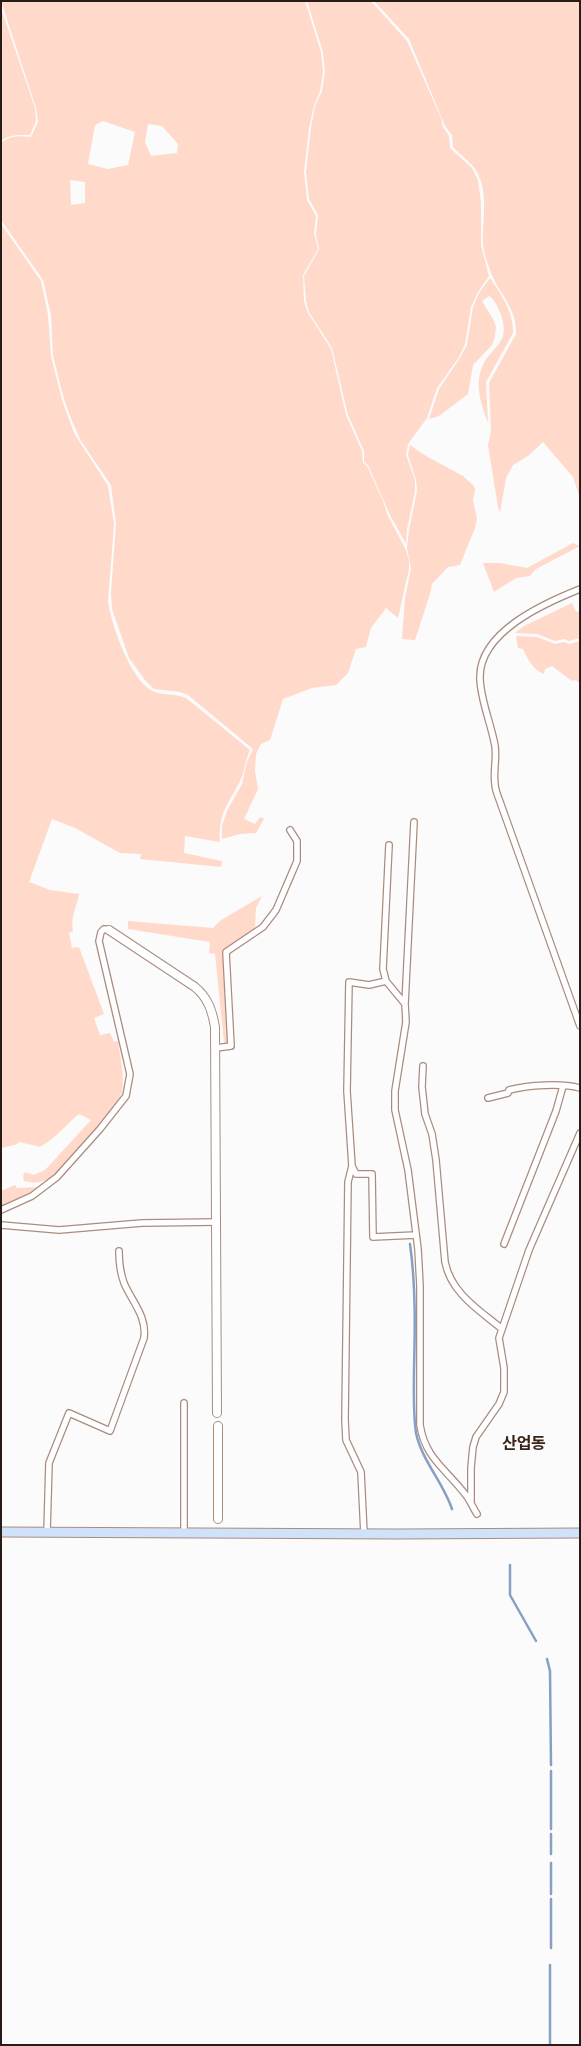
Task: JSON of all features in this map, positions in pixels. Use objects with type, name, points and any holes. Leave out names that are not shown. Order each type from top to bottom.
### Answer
[{"type":"main road","points":[[1,1532],[580,1533]]},
{"type":"street","points":[[580,589],[534,609],[509,628],[488,650],[480,676],[481,691],[496,755],[494,783],[580,1026]]},
{"type":"street","points":[[414,822],[405,1004],[406,1022],[395,1091],[395,1110],[408,1170],[416,1235],[420,1286],[420,1425],[422,1439],[430,1455],[450,1476],[477,1514]]},
{"type":"street","points":[[216,1048],[232,1046],[226,952],[262,927],[276,910],[297,860],[297,842],[290,830]]},
{"type":"street","points":[[389,845],[383,961],[386,981],[405,1004]]},
{"type":"street","points":[[1,1210],[32,1196],[57,1177],[100,1129],[126,1096],[130,1074],[99,941],[101,932],[104,929],[109,930],[195,986],[205,996],[214,1021],[216,1048],[218,1413]]},
{"type":"street","points":[[364,1534],[361,1472],[350,1453],[346,1440],[345,1419],[348,1182],[352,1166],[347,1091],[349,982],[369,985],[386,981]]},
{"type":"street","points":[[423,1066],[422,1086],[425,1114],[432,1134],[436,1160],[448,1275],[458,1291],[502,1330]]},
{"type":"street","points":[[488,1098],[525,1086],[568,1085],[580,1088]]},
{"type":"street","points":[[504,1244],[556,1112],[563,1086]]},
{"type":"street","points":[[471,1503],[473,1447],[476,1437],[499,1404],[504,1392],[504,1368],[499,1344],[502,1330],[529,1250],[580,1133]]},
{"type":"street","points":[[352,1166],[356,1174],[372,1174],[373,1237],[416,1235]]},
{"type":"street","points":[[1,1225],[59,1230],[142,1223],[217,1222]]},
{"type":"street","points":[[47,1532],[49,1463],[69,1413],[110,1432],[144,1338],[143,1317],[124,1284],[118,1266],[119,1251]]},
{"type":"street","points":[[184,1403],[184,1533]]},
{"type":"street","points":[[218,1426],[218,1519]]},
{"type":"shaded area","points":[[1,1],[305,1],[321,52],[323,72],[320,91],[309,128],[304,172],[307,200],[316,216],[314,233],[318,249],[303,275],[304,301],[308,313],[331,349],[346,415],[362,451],[363,463],[367,466],[388,516],[405,548],[409,560],[409,569],[398,618],[386,608],[371,628],[366,647],[356,649],[348,673],[336,685],[312,688],[283,699],[270,740],[261,744],[256,754],[255,771],[258,789],[244,819],[255,824],[260,817],[264,819],[256,833],[240,834],[222,839],[222,826],[227,811],[242,784],[247,762],[253,749],[188,695],[180,692],[154,689],[129,658],[112,609],[111,593],[116,524],[111,485],[81,441],[64,399],[53,356],[51,315],[43,280],[1,220],[1,143],[12,137],[31,137],[38,122],[36,108]],"holes":[[[103,121],[135,132],[128,165],[108,169],[88,164],[95,125]],[[148,124],[162,126],[178,144],[177,153],[151,156],[145,142]],[[70,180],[85,182],[85,203],[71,205]]]},
{"type":"shaded area","points":[[307,1],[371,1],[407,41],[441,118],[443,127],[449,136],[450,148],[472,168],[478,180],[481,203],[481,245],[489,276],[471,307],[465,344],[459,357],[437,388],[427,418],[408,444],[406,455],[415,480],[415,491],[407,529],[406,544],[390,515],[368,465],[364,462],[364,451],[348,415],[332,348],[309,312],[306,301],[304,276],[319,249],[316,235],[318,215],[309,199],[306,172],[315,106],[322,91],[325,72],[323,52]]},
{"type":"shaded area","points":[[374,1],[580,1],[580,498],[573,477],[543,442],[528,456],[513,465],[506,478],[500,513],[488,445],[491,430],[489,383],[516,334],[510,307],[496,284],[487,262],[483,244],[484,195],[478,174],[453,147],[452,135],[445,126],[409,39]]},
{"type":"shaded area","points":[[1,8],[35,108],[36,121],[30,135],[11,136],[1,141]]},
{"type":"shaded area","points":[[1,224],[41,281],[48,315],[51,356],[62,400],[74,433],[108,486],[114,524],[108,602],[113,624],[129,663],[136,675],[152,691],[186,698],[250,750],[241,779],[222,817],[220,842],[185,836],[184,853],[222,861],[221,867],[140,859],[141,854],[120,853],[75,828],[52,819],[29,882],[50,890],[79,894],[73,917],[73,931],[69,933],[72,948],[79,947],[104,1014],[94,1018],[100,1035],[110,1033],[114,1042],[118,1041],[123,1086],[122,1092],[112,1111],[81,1149],[54,1176],[48,1180],[36,1182],[24,1181],[23,1176],[25,1172],[34,1175],[45,1170],[91,1120],[79,1114],[40,1147],[20,1142],[1,1148]]},
{"type":"shaded area","points":[[490,278],[509,311],[513,333],[486,382],[488,423],[480,397],[479,377],[484,362],[498,346],[504,333],[504,325],[498,307],[489,296],[482,301],[496,327],[492,345],[473,365],[468,394],[439,416],[429,419],[439,389],[467,345],[473,307],[479,293]]},
{"type":"shaded area","points":[[410,445],[463,476],[474,486],[473,501],[477,518],[475,528],[460,565],[448,567],[432,584],[415,640],[402,639],[405,598],[411,569],[407,548],[417,491],[416,480],[408,455]]},
{"type":"shaded area","points":[[573,543],[580,546],[536,569],[530,576],[516,578],[494,592],[483,563],[500,563],[527,568]]},
{"type":"shaded area","points":[[572,603],[576,612],[580,611],[580,638],[569,641],[564,639],[555,641],[537,634],[515,633],[524,626]]},
{"type":"shaded area","points":[[516,636],[537,637],[555,644],[564,642],[569,644],[580,641],[580,683],[575,680],[572,681],[552,666],[545,669],[544,674],[537,670],[523,649],[518,648]]},
{"type":"shaded area","points":[[262,896],[256,908],[255,929],[224,951],[228,1042],[224,1043],[215,954],[209,953],[210,942],[128,929],[128,921],[213,928],[221,920]]},
{"type":"shaded area","points":[[15,1185],[17,1188],[41,1187],[1,1206],[1,1191]]},
{"type":"waterway","points":[[410,1244],[414,1292],[414,1418],[416,1433],[423,1453],[452,1509]]},
{"type":"waterway","points":[[510,1565],[510,1595],[536,1641]]},
{"type":"waterway","points":[[547,1659],[550,1671],[551,1765]]},
{"type":"waterway","points":[[551,1771],[551,1829]]},
{"type":"waterway","points":[[551,1834],[551,1854]]},
{"type":"waterway","points":[[551,1863],[551,1894]]},
{"type":"waterway","points":[[551,1899],[551,1948]]},
{"type":"waterway","points":[[550,1965],[550,2045]]},
{"type":"district","name":"산업동","points":[[524,1445]]}]
